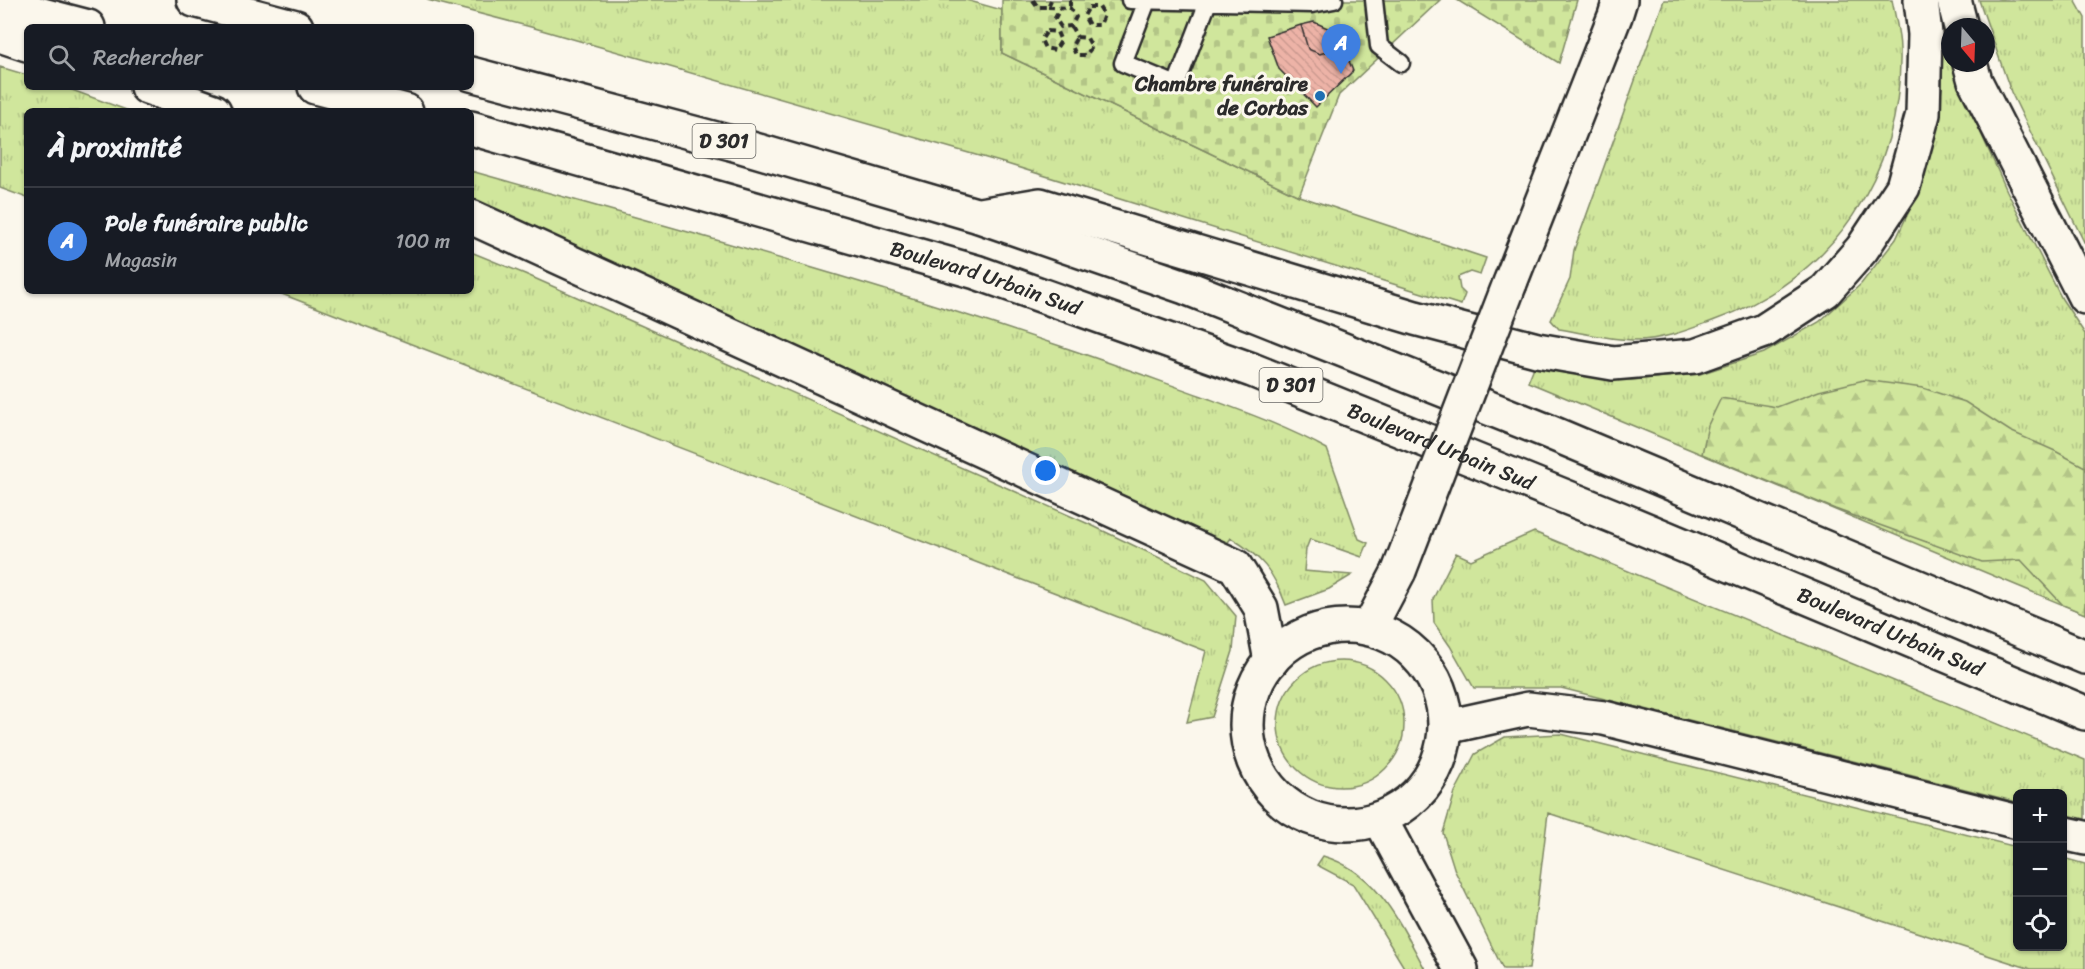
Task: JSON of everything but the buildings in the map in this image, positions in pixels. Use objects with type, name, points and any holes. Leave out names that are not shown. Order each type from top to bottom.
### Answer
[{"type":"main road","points":[[194,0],[285,24]]},
{"type":"main road","points":[[1369,628],[1399,571],[1620,0]]},
{"type":"main road","points":[[976,215],[1040,205],[1415,318],[1536,350],[1613,363],[1695,356],[1764,331],[1825,291],[1862,249],[1903,187],[1923,114],[1925,34],[1921,0]]},
{"type":"main road","points":[[1954,0],[1959,18]]},
{"type":"main road","points":[[0,4],[77,24]]},
{"type":"main road","points":[[0,35],[24,43]]},
{"type":"main road","points":[[1972,72],[2085,297]]},
{"type":"main road","name":"D 301","points":[[474,75],[731,143],[976,215],[1185,287],[1547,431],[2085,657]]},
{"type":"main road","points":[[155,90],[206,108]]},
{"type":"main road","points":[[326,90],[395,108]]},
{"type":"main road","name":"Boulevard Urbain Sud","points":[[474,129],[976,272],[1252,370],[1618,518],[2085,713]]},
{"type":"main road","points":[[474,218],[1235,566],[1261,608],[1270,661]]},
{"type":"main road","points":[[1341,626],[1369,628],[1400,641],[1425,664],[1441,694],[1446,727],[1440,757],[1427,783],[1406,804],[1380,819],[1348,824],[1316,819],[1287,805],[1264,782],[1251,752],[1247,720],[1254,689],[1270,661],[1291,643],[1315,631],[1341,626]]},
{"type":"main road","points":[[1446,727],[1528,709],[1604,718],[2013,821]]},
{"type":"main road","points":[[1380,819],[1461,969]]},
{"type":"main road","points":[[2067,834],[2085,838]]},
{"type":"lane","points":[[1130,0],[1312,4],[1334,0]]},
{"type":"lane","points":[[1374,0],[1379,46],[1401,63]]},
{"type":"lane","points":[[1147,1],[1124,63],[1176,84],[1208,2]]},
{"type":"path","points":[[1033,0],[1038,7],[1070,8]]},
{"type":"path","points":[[1048,7],[1051,0]]},
{"type":"path","points":[[1070,0],[1070,8],[1076,17]]},
{"type":"path","points":[[1089,7],[1099,7],[1104,15],[1100,25],[1089,25],[1084,16],[1089,7]]},
{"type":"path","points":[[1060,9],[1055,18],[1061,27]]},
{"type":"path","points":[[1076,17],[1084,16]]},
{"type":"path","points":[[1071,26],[1076,17]]},
{"type":"path","points":[[1057,32],[1061,27],[1071,26]]},
{"type":"path","points":[[1071,26],[1077,37]]},
{"type":"path","points":[[1047,31],[1057,32],[1061,41],[1055,50],[1045,48],[1041,40],[1047,31]]},
{"type":"path","points":[[1077,37],[1087,38],[1092,47],[1086,56],[1076,55],[1072,46],[1077,37]]},
{"type":"green space","points":[[427,0],[966,0],[1002,10],[1002,53],[1299,196],[1486,258],[1480,275],[1470,272],[1458,277],[1460,289],[1465,294],[1461,305],[1007,164],[531,27]]},
{"type":"green space","points":[[1002,0],[1440,0],[1339,95],[1299,196],[1002,53]]},
{"type":"green space","points":[[1457,0],[1577,0],[1559,63]]},
{"type":"green space","points":[[1664,0],[1892,0],[1900,50],[1898,96],[1889,139],[1874,179],[1853,216],[1826,249],[1794,278],[1757,302],[1696,327],[1657,338],[1617,339],[1559,329],[1551,320],[1570,279],[1574,250]]},
{"type":"green space","points":[[1979,0],[2075,0],[2085,18],[2085,244],[2011,92],[1995,46],[1995,18],[1985,18]]},
{"type":"green space","points":[[0,67],[24,74],[24,90],[72,90],[121,108],[24,108],[24,197],[0,188]]},
{"type":"green space","points":[[1942,72],[1960,72],[1975,120],[2007,191],[2062,299],[2085,334],[2085,614],[1528,382],[1534,367],[1571,374],[1631,380],[1700,374],[1764,353],[1819,322],[1861,284],[1896,239],[1918,192],[1935,135]]},
{"type":"green space","points":[[474,172],[770,255],[992,323],[1266,420],[1327,449],[1359,539],[1368,543],[1362,557],[1310,539],[1306,549],[1304,571],[1352,575],[1329,589],[1286,605],[1265,566],[1251,552],[1231,538],[1226,545],[1191,526],[474,204]]},
{"type":"green space","points":[[474,253],[1093,526],[1206,580],[1236,616],[1233,651],[1212,717],[1187,722],[1206,651],[282,294],[474,294]]},
{"type":"green space","points":[[1864,380],[1923,388],[1965,402],[2010,431],[2085,467],[2085,614],[2063,605],[2021,560],[1982,562],[1835,509],[1702,454],[1708,425],[1721,398],[1777,407],[1819,391]]},
{"type":"green space","points":[[1534,532],[2085,760],[2085,819],[2067,815],[2067,789],[2013,789],[2013,801],[1561,688],[1474,688],[1434,623],[1433,599],[1456,553],[1471,560]]},
{"type":"green space","points":[[1341,661],[1365,666],[1385,680],[1399,700],[1404,724],[1399,748],[1385,768],[1365,782],[1341,787],[1317,782],[1297,768],[1283,748],[1278,724],[1283,700],[1297,680],[1317,666]]},
{"type":"green space","points":[[1561,734],[2013,846],[2013,951],[2067,951],[2067,859],[2085,864],[2085,969],[2031,969],[1548,813],[1529,969],[1503,969],[1455,871],[1443,833],[1455,792],[1475,754],[1505,737]]},
{"type":"green space","points":[[1323,856],[1342,864],[1373,886],[1396,917],[1425,969],[1405,969],[1353,884],[1317,865]]},
{"type":"place","name":"Pole funéraire public","points":[[1341,74]]},
{"type":"place","name":"Chambre funéraire de Corbas","points":[[1320,96]]}]
